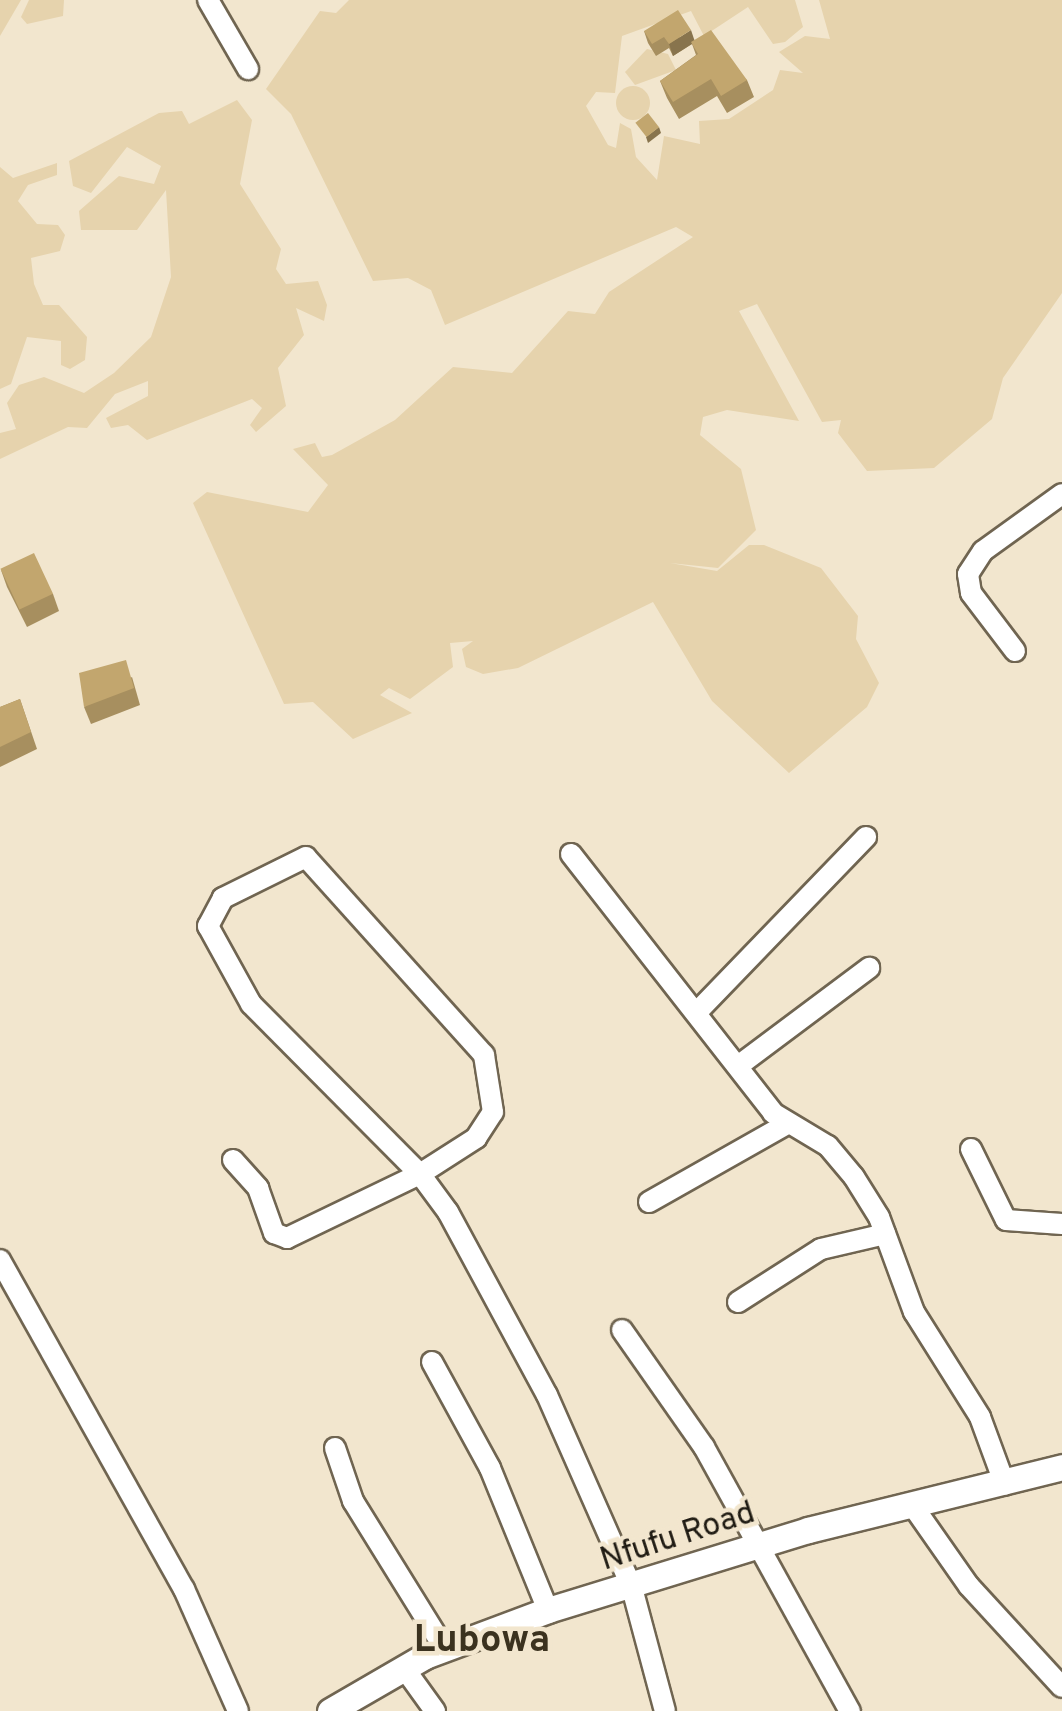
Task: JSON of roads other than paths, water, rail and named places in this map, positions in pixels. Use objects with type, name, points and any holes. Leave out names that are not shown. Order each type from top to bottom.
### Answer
[{"type":"street","points":[[208,0],[248,69]]},
{"type":"street","points":[[1015,651],[970,593],[968,574],[983,551],[1062,494]]},
{"type":"street","points":[[698,1011],[866,838]]},
{"type":"street","points":[[570,854],[787,1124],[835,1152],[886,1234],[914,1312],[980,1417],[1005,1485]]},
{"type":"street","points":[[233,1160],[283,1238],[420,1174],[480,1133],[493,1112],[493,1076],[318,864],[292,859],[223,898],[208,926],[251,1004],[420,1174],[547,1394],[632,1588],[665,1711]]},
{"type":"street","points":[[738,1066],[869,968]]},
{"type":"street","points":[[649,1202],[787,1124]]},
{"type":"street","points":[[971,1149],[1006,1220],[1062,1224]]},
{"type":"street","points":[[738,1302],[822,1249],[886,1234]]},
{"type":"street","points":[[0,1260],[184,1588],[238,1711]]},
{"type":"street","points":[[622,1330],[704,1447],[850,1711]]},
{"type":"street","points":[[432,1362],[490,1468],[548,1610]]},
{"type":"street","points":[[335,1448],[353,1501],[444,1648]]},
{"type":"street","name":"Nfufu Road","points":[[330,1711],[444,1648],[548,1610],[632,1588],[756,1546],[915,1509],[1062,1468]]},
{"type":"street","points":[[915,1509],[969,1586],[1062,1687]]},
{"type":"street","points":[[404,1668],[436,1711]]},
{"type":"district","name":"Lubowa","points":[[482,1642]]}]
